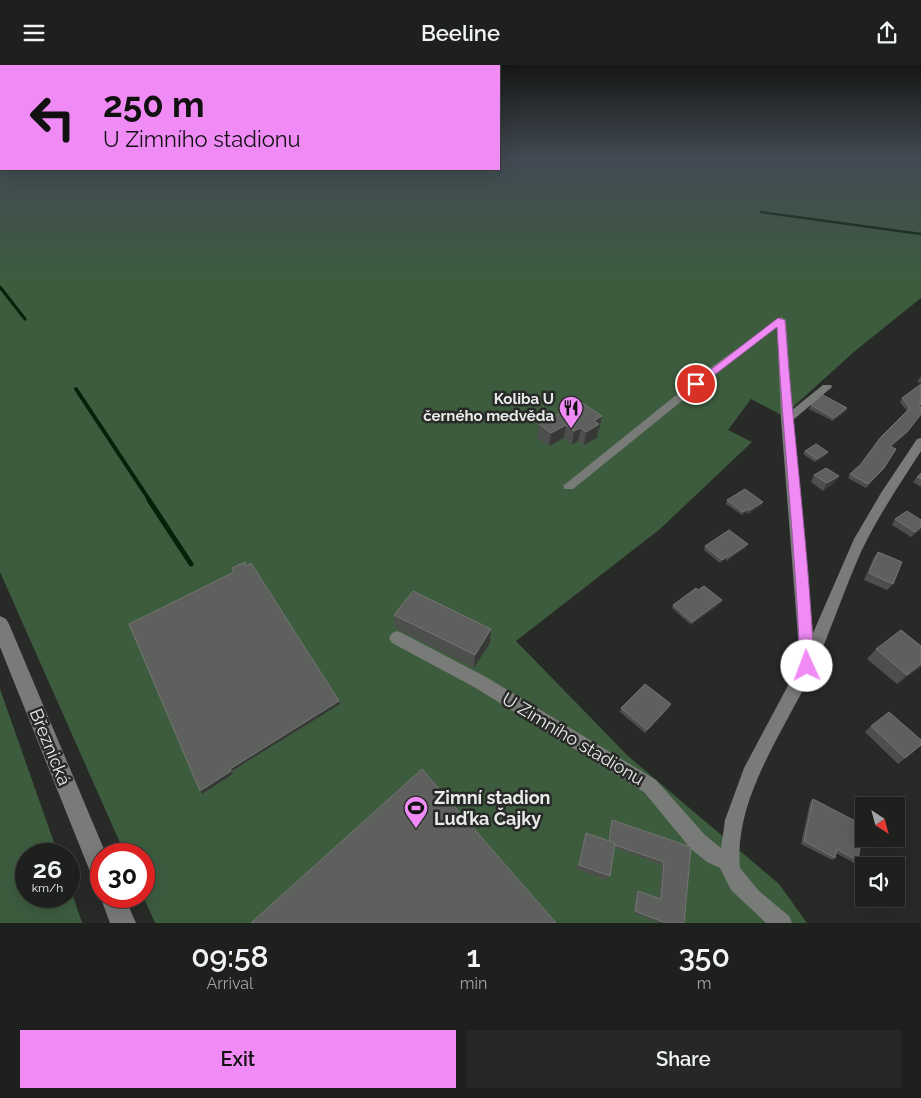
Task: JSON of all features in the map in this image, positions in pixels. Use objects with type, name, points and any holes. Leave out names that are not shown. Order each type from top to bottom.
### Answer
[{"type":"main road","name":"Březnická","points":[[0,623],[90,844]]},
{"type":"main road","points":[[117,908],[123,923]]},
{"type":"street","points":[[570,486],[710,373],[781,323],[787,419],[805,615],[807,666]]},
{"type":"street","points":[[787,419],[828,387]]},
{"type":"street","points":[[782,923],[738,882],[732,873],[730,862],[732,831],[746,781],[807,666],[855,551],[890,489],[921,442]]},
{"type":"street","name":"U Zimního stadionu","points":[[397,638],[480,682],[650,786],[698,842],[714,855],[730,862]]},
{"type":"green space","points":[[0,199],[921,199],[921,298],[855,351],[783,416],[751,399],[728,430],[752,442],[660,529],[516,641],[628,756],[779,884],[807,923],[155,923],[148,908],[155,908],[155,843],[120,843],[0,572]]},
{"type":"green space","points":[[0,689],[54,843],[15,843],[15,908],[77,908],[82,923],[0,923]]},
{"type":"building","points":[[921,384],[921,404],[919,406],[921,407],[921,414],[908,431],[890,446],[896,449],[884,468],[868,484],[850,474],[861,464],[880,438],[910,408],[902,398]]},
{"type":"building","points":[[823,395],[847,408],[834,418],[811,405]]},
{"type":"building","points":[[581,402],[602,416],[594,421],[599,424],[586,432],[581,428],[574,431],[566,425],[551,433],[539,424]]},
{"type":"building","points":[[816,444],[828,452],[817,459],[805,451]]},
{"type":"building","points":[[826,468],[839,476],[827,483],[814,475]]},
{"type":"building","points":[[745,489],[763,502],[743,512],[727,500]]},
{"type":"building","points":[[907,511],[921,520],[921,527],[915,532],[895,519]]},
{"type":"building","points":[[729,530],[748,544],[722,560],[705,546]]},
{"type":"building","points":[[878,552],[902,562],[893,584],[869,573]]},
{"type":"building","points":[[245,562],[247,566],[251,563],[339,701],[230,769],[231,771],[200,791],[129,624],[234,572],[232,568]]},
{"type":"building","points":[[704,586],[722,600],[692,622],[673,605],[696,588],[698,590]]},
{"type":"building","points":[[413,591],[491,629],[475,655],[394,615]]},
{"type":"building","points":[[901,630],[921,646],[921,664],[907,675],[876,649]]},
{"type":"building","points":[[645,684],[671,704],[647,730],[621,708]]},
{"type":"building","points":[[889,712],[921,740],[921,745],[905,758],[871,726]]},
{"type":"building","name":"Zimní stadion Luďka Čajky","points":[[422,769],[556,923],[251,923]]},
{"type":"building","points":[[813,799],[855,821],[855,847],[860,847],[859,857],[855,857],[855,859],[837,849],[835,858],[804,841]]},
{"type":"building","points":[[612,820],[691,847],[684,923],[666,923],[635,911],[638,891],[661,899],[664,862],[615,845],[615,843],[609,841]]},
{"type":"building","points":[[586,833],[615,843],[610,876],[579,865]]},
{"type":"waterway","points":[[761,212],[921,234]]},
{"type":"waterway","points":[[0,287],[25,319]]},
{"type":"waterway","points":[[76,389],[150,501]]},
{"type":"waterway","points":[[149,500],[191,564]]},
{"type":"place","name":"Koliba U černého medvěda","points":[[571,429]]},
{"type":"place","name":"Zimní stadion Luďka Čajky","points":[[416,829]]},
{"type":"route","points":[[696,384],[781,320],[787,419],[805,615],[807,666]]}]
